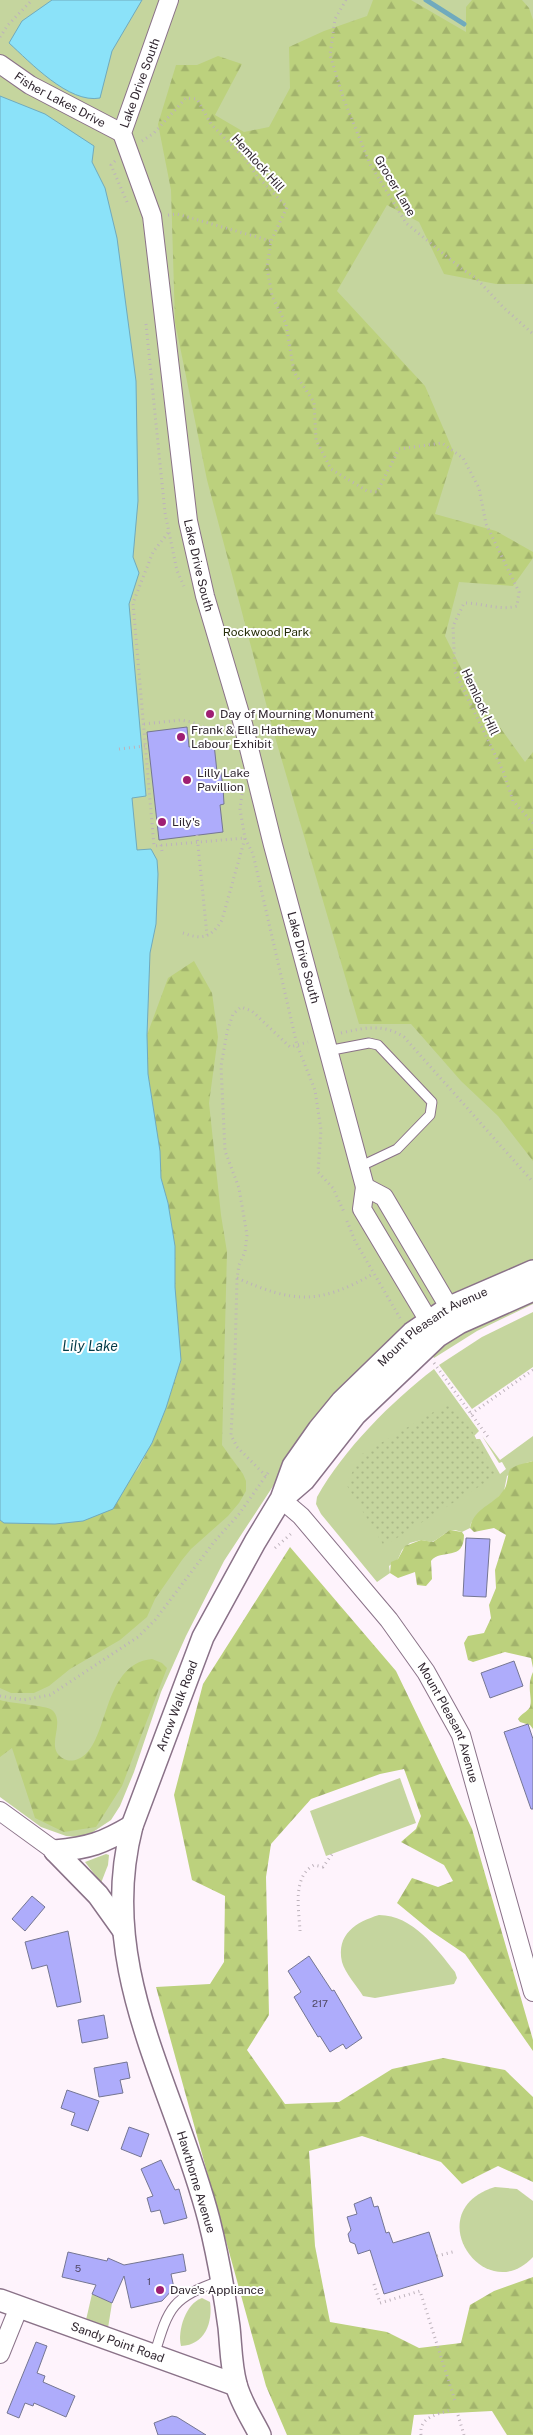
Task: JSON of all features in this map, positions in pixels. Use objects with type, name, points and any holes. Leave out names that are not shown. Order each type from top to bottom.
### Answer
[{"type":"street","name":"Lake Drive South","points":[[169,0],[122,133],[152,216],[188,521],[205,596],[243,724],[325,1044],[365,1187],[362,1209],[433,1329]]},
{"type":"street","name":"Fisher Lakes Drive","points":[[0,64],[30,85],[122,133]]},
{"type":"street","points":[[365,1187],[384,1197],[454,1315]]},
{"type":"street","name":"Mount Pleasant Avenue","points":[[533,1271],[454,1315],[433,1329],[412,1333],[331,1415],[293,1466],[281,1499],[302,1516],[389,1620],[426,1672],[461,1735],[533,1990]]},
{"type":"street","name":"Mount Pleasant Avenue","points":[[454,1315],[533,1290]]},
{"type":"street","name":"Arrow Walk Road","points":[[123,1930],[123,1868],[132,1826],[204,1637],[255,1542],[281,1499]]},
{"type":"street","points":[[0,1811],[55,1851],[98,1896],[123,1930]]},
{"type":"street","points":[[55,1851],[83,1849],[100,1844],[132,1826]]},
{"type":"street","name":"Hawthorne Avenue","points":[[123,1930],[130,1971],[146,2038],[192,2161],[215,2244],[222,2280],[236,2385],[260,2435]]},
{"type":"street","points":[[0,2354],[9,2304]]},
{"type":"street","name":"Sandy Point Road","points":[[9,2304],[236,2385]]},
{"type":"lane","points":[[325,1044],[369,1043],[378,1045],[432,1102],[430,1115],[397,1149],[359,1167]]},
{"type":"lane","points":[[154,2356],[163,2325],[180,2300],[189,2293],[222,2280]]},
{"type":"path","points":[[0,38],[8,25],[32,0]]},
{"type":"path","name":"Grocer Lane","points":[[346,0],[334,19],[330,55],[344,100],[370,164],[406,223],[462,269],[476,278],[503,307],[533,334]]},
{"type":"path","name":"Hemlock Hill","points":[[129,151],[154,133],[186,98],[197,99],[211,124],[287,207],[271,242],[267,267],[272,296],[286,324],[294,372],[314,402],[316,440],[331,468],[367,492],[377,492],[399,449],[442,443],[463,458],[479,488],[486,524],[519,592],[517,606],[505,609],[482,603],[464,603],[453,626],[455,672],[504,773],[513,801],[533,823]]},
{"type":"path","points":[[152,216],[177,214],[271,242]]},
{"type":"path","points":[[183,933],[198,937],[215,931],[222,920],[245,838],[154,846],[133,603],[153,552],[168,533],[188,521]]},
{"type":"path","points":[[144,724],[188,721],[208,730],[243,724]]},
{"type":"path","points":[[119,749],[145,746]]},
{"type":"path","points":[[197,836],[207,935]]},
{"type":"path","points":[[161,845],[162,851]]},
{"type":"path","points":[[266,1476],[237,1447],[231,1435],[237,1278],[239,1265],[245,1252],[247,1235],[239,1188],[225,1151],[221,1066],[226,1032],[233,1014],[241,1007],[252,1011],[290,1048],[325,1044],[377,1027],[396,1032],[404,1037],[533,1182]]},
{"type":"path","points":[[237,1278],[286,1296],[317,1297],[344,1290],[373,1274]]},
{"type":"path","points":[[428,1369],[441,1359]]},
{"type":"path","points":[[434,1364],[488,1437]]},
{"type":"path","points":[[470,1414],[533,1370]]},
{"type":"path","points":[[0,1696],[23,1700],[50,1695],[138,1637],[155,1620],[196,1564],[239,1514],[274,1464]]},
{"type":"path","points":[[300,1931],[299,1888],[302,1878],[308,1869],[314,1865],[323,1867],[328,1864],[333,1853]]},
{"type":"path","points":[[437,2256],[456,2251]]},
{"type":"path","points":[[374,2284],[380,2303],[420,2291],[454,2401]]},
{"type":"path","points":[[421,2435],[422,2424],[425,2420],[450,2410]]},
{"type":"path","points":[[458,2415],[464,2435]]},
{"type":"green space","name":"Rockwood Park","points":[[0,0],[533,0],[533,1265],[300,1445],[224,1561],[186,1636],[161,1692],[134,1772],[120,1806],[111,1820],[90,1834],[77,1837],[66,1836],[41,1827],[0,1797]]},
{"type":"green space","points":[[373,0],[411,0],[466,32],[466,7],[472,0],[522,0],[529,8],[533,20],[533,284],[496,284],[444,274],[419,222],[387,205],[337,291],[425,386],[454,453],[435,514],[496,531],[533,552],[533,558],[513,586],[459,582],[445,636],[470,686],[525,762],[533,752],[533,1161],[498,1116],[461,1081],[411,1024],[359,1024],[273,730],[207,480],[175,322],[171,190],[158,124],[176,65],[197,65],[218,56],[242,64],[215,115],[244,132],[269,127],[290,88],[289,47],[324,31],[367,16]]},
{"type":"green space","points":[[194,961],[212,993],[218,1037],[209,1103],[221,1215],[227,1252],[222,1445],[243,1474],[246,1481],[246,1491],[228,1516],[191,1549],[182,1560],[155,1599],[147,1617],[120,1640],[70,1669],[49,1686],[34,1693],[11,1693],[0,1688],[0,1520],[4,1523],[55,1524],[83,1521],[138,1470],[152,1443],[166,1408],[181,1360],[175,1287],[175,1246],[168,1203],[161,1178],[160,1151],[148,1074],[147,1035],[168,978]]},
{"type":"green space","points":[[533,1296],[533,1304],[477,1331],[434,1358],[430,1353],[453,1337]]},
{"type":"green space","points":[[533,1312],[533,1367],[472,1409],[439,1365],[482,1337]]},
{"type":"green space","points":[[434,1369],[479,1431],[474,1436],[495,1476],[476,1439],[480,1439],[500,1474],[506,1469],[502,1462],[499,1463],[482,1436],[500,1460],[533,1436],[533,1461],[526,1463],[507,1476],[504,1491],[471,1523],[470,1528],[462,1532],[457,1530],[449,1531],[432,1542],[421,1540],[410,1543],[402,1550],[398,1559],[389,1566],[390,1573],[377,1582],[321,1514],[316,1504],[317,1497],[341,1461],[369,1427],[401,1396]]},
{"type":"green space","points":[[447,1404],[464,1416],[496,1476],[384,1546],[346,1484],[362,1454]]},
{"type":"green space","points":[[533,1461],[533,1668],[531,1658],[505,1652],[473,1662],[468,1660],[464,1643],[468,1636],[484,1633],[491,1618],[489,1605],[496,1588],[495,1570],[506,1535],[494,1528],[474,1532],[470,1528],[472,1521],[479,1511],[505,1489],[510,1469]]},
{"type":"green space","points":[[450,1530],[462,1532],[464,1535],[463,1543],[456,1552],[440,1555],[431,1561],[432,1579],[426,1586],[417,1585],[415,1572],[398,1578],[390,1573],[391,1562],[398,1559],[405,1546],[421,1540],[433,1542]]},
{"type":"green space","points":[[290,1547],[396,1671],[472,1829],[533,2040],[533,2051],[465,1954],[431,1931],[397,1903],[412,1878],[438,1887],[453,1881],[444,1865],[401,1842],[416,1829],[421,1816],[404,1769],[380,1774],[311,1799],[271,1844],[266,1877],[269,2015],[247,2050],[285,2104],[339,2102],[392,2069],[443,2058],[505,2070],[533,2097],[533,2182],[498,2166],[462,2184],[441,2162],[362,2136],[309,2151],[315,2246],[330,2322],[387,2332],[419,2348],[461,2343],[470,2305],[494,2291],[533,2277],[533,2435],[507,2435],[492,2411],[414,2415],[411,2435],[287,2435],[266,2386],[156,1987],[210,1984],[224,1962],[225,1896],[192,1880],[174,1795],[203,1684]]},
{"type":"green space","points":[[152,1659],[162,1663],[167,1668],[122,1786],[96,1827],[64,1832],[35,1818],[12,1748],[0,1757],[0,1700],[52,1710],[56,1715],[57,1722],[55,1749],[64,1759],[76,1760],[88,1751],[96,1739],[114,1690],[123,1675],[135,1664]]},
{"type":"green space","points":[[533,1672],[533,1729],[530,1725],[520,1722],[518,1719],[530,1707],[530,1683]]},
{"type":"green space","points":[[400,1778],[416,1823],[326,1856],[310,1811]]},
{"type":"green space","points":[[106,1854],[109,1855],[108,1865],[101,1883],[85,1862]]},
{"type":"green space","points":[[379,1915],[391,1916],[403,1921],[432,1943],[455,1972],[457,1978],[454,1984],[375,1998],[363,1996],[348,1975],[342,1962],[342,1944],[345,1937],[356,1926]]},
{"type":"green space","points":[[495,2187],[517,2189],[533,2201],[533,2257],[514,2270],[496,2271],[479,2264],[467,2250],[460,2233],[461,2215],[472,2199]]},
{"type":"green space","points":[[92,2294],[112,2303],[108,2328],[86,2320]]},
{"type":"green space","points":[[202,2298],[210,2302],[211,2310],[206,2331],[196,2342],[181,2346],[180,2333],[187,2311],[196,2301]]},
{"type":"water","points":[[52,0],[142,0],[112,51],[100,98],[76,95],[63,88],[39,70],[9,43],[22,21]]},
{"type":"water","name":"Lily Lake","points":[[0,96],[45,114],[94,146],[92,162],[105,188],[117,238],[136,381],[138,501],[133,557],[139,573],[129,604],[146,796],[132,798],[137,850],[151,849],[157,860],[156,924],[150,953],[147,1035],[148,1074],[160,1151],[161,1178],[168,1203],[175,1246],[175,1287],[181,1360],[166,1408],[152,1443],[113,1509],[83,1521],[55,1524],[4,1523],[0,1520]]},
{"type":"building","name":"Lilly Lake Pavillion","points":[[187,727],[189,747],[214,744],[217,772],[221,772],[223,788],[224,804],[220,805],[223,832],[159,840],[147,732]]},
{"type":"building","points":[[466,1538],[490,1539],[486,1597],[463,1596]]},
{"type":"building","points":[[514,1661],[523,1686],[490,1698],[481,1673]]},
{"type":"building","points":[[528,1724],[533,1739],[533,1809],[531,1809],[504,1732]]},
{"type":"building","points":[[32,1896],[45,1907],[25,1931],[12,1919]]},
{"type":"building","points":[[68,1931],[81,2002],[57,2007],[47,1965],[32,1969],[25,1942]]},
{"type":"building","points":[[309,1956],[332,1991],[334,1990],[362,2038],[346,2049],[343,2044],[330,2052],[320,2036],[318,2037],[294,1997],[301,1992],[288,1971]]},
{"type":"building","points":[[104,2015],[108,2038],[82,2043],[78,2020]]},
{"type":"building","points":[[127,2062],[130,2078],[120,2080],[123,2093],[99,2097],[94,2068]]},
{"type":"building","points":[[67,2090],[99,2101],[88,2131],[71,2125],[75,2113],[61,2108]]},
{"type":"building","points":[[129,2127],[149,2134],[141,2157],[121,2149]]},
{"type":"building","points":[[161,2160],[175,2190],[179,2189],[187,2218],[164,2224],[160,2210],[151,2212],[147,2198],[153,2196],[141,2169]]},
{"type":"building","points":[[371,2197],[374,2207],[378,2206],[386,2233],[389,2232],[393,2243],[429,2232],[443,2276],[384,2294],[370,2250],[358,2254],[355,2244],[350,2242],[348,2234],[351,2230],[347,2217],[357,2214],[354,2204]]},
{"type":"building","points":[[68,2252],[107,2261],[108,2258],[124,2265],[183,2254],[186,2271],[171,2274],[174,2288],[162,2301],[131,2308],[124,2276],[112,2303],[92,2294],[96,2285],[62,2277]]},
{"type":"building","points":[[36,2342],[47,2346],[37,2373],[45,2376],[43,2382],[75,2396],[66,2417],[34,2403],[33,2406],[25,2403],[19,2418],[7,2413]]},
{"type":"building","points":[[172,2416],[177,2417],[206,2435],[158,2435],[154,2423]]},
{"type":"waterway","points":[[426,0],[464,24]]},
{"type":"place","name":"Day of Mourning Monument","points":[[210,714]]},
{"type":"place","name":"Frank & Ella Hatheway Labour Exhibit","points":[[181,737]]},
{"type":"place","name":"Lilly Lake Pavillion","points":[[187,780]]},
{"type":"place","name":"Lily's","points":[[162,822]]},
{"type":"place","name":"Dave's Appliance","points":[[160,2290]]}]
